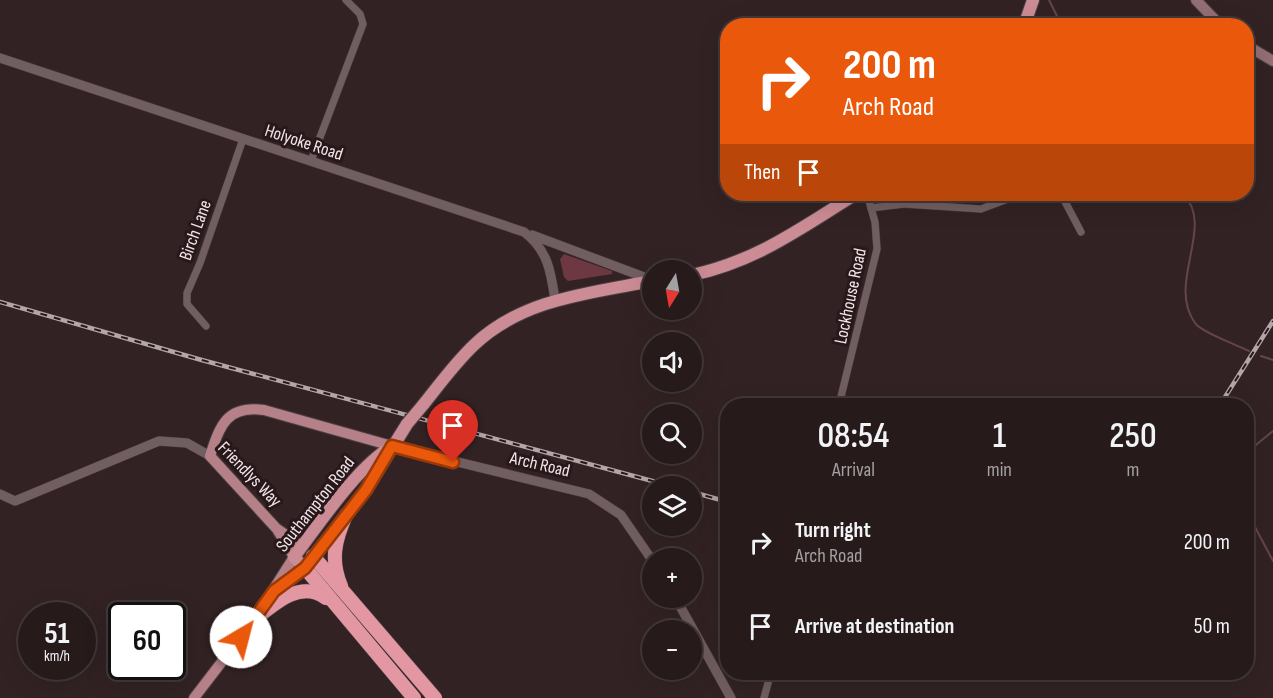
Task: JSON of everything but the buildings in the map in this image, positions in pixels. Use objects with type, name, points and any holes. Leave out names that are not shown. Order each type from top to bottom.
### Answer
[{"type":"highway","points":[[1027,18],[1032,3]]},
{"type":"highway","points":[[702,272],[753,256],[796,234],[846,201]]},
{"type":"highway","name":"Southampton Road","points":[[307,557],[366,490],[407,424],[474,345],[509,319],[555,300],[642,282]]},
{"type":"highway","name":"Southampton Road","points":[[307,557],[367,467],[392,446]]},
{"type":"highway","points":[[346,515],[336,540],[334,563],[338,577],[353,606]]},
{"type":"highway","name":"Friendlys Way","points":[[294,557],[307,557]]},
{"type":"highway","points":[[307,557],[336,606],[414,698]]},
{"type":"highway","points":[[307,557],[435,698]]},
{"type":"highway","points":[[255,620],[281,598],[300,592],[317,592],[336,606]]},
{"type":"main road","points":[[1196,0],[1213,18]]},
{"type":"main road","points":[[1254,50],[1273,61]]},
{"type":"main road","points":[[210,456],[217,436],[233,412],[249,408],[275,412],[392,446]]},
{"type":"main road","name":"Friendlys Way","points":[[210,456],[276,528],[307,557]]},
{"type":"main road","name":"Friendlys Way","points":[[276,528],[294,557]]},
{"type":"main road","name":"Southampton Road","points":[[194,698],[255,620],[294,557]]},
{"type":"main road","name":"Southampton Road","points":[[274,591],[307,557]]},
{"type":"street","points":[[311,161],[363,24],[360,14],[346,0]]},
{"type":"street","name":"Holyoke Road","points":[[0,58],[524,232],[535,240],[547,257],[555,300]]},
{"type":"street","name":"Birch Lane","points":[[206,326],[187,304],[187,293],[200,263],[243,139]]},
{"type":"street","name":"Lockhouse Road","points":[[841,398],[877,249],[875,222],[869,201]]},
{"type":"street","points":[[871,208],[904,204],[981,209],[1002,201]]},
{"type":"street","points":[[1065,201],[1081,232]]},
{"type":"street","points":[[524,232],[642,276]]},
{"type":"street","name":"Friendlys Way","points":[[0,494],[15,501],[159,441],[174,441],[196,447],[210,456]]},
{"type":"street","name":"Arch Road","points":[[392,446],[555,484],[594,496],[621,514],[644,548]]},
{"type":"street","points":[[681,608],[720,678]]},
{"type":"street","points":[[721,680],[731,698]]},
{"type":"street","points":[[764,698],[769,680]]},
{"type":"shaded area","points":[[564,254],[612,271],[612,274],[568,281],[564,277],[560,259]]},
{"type":"waterway","points":[[1049,0],[1058,18]]},
{"type":"waterway","points":[[1188,201],[1192,207],[1195,222],[1187,273],[1188,307],[1199,327],[1249,351]]},
{"type":"waterway","points":[[1261,356],[1273,360]]},
{"type":"waterway","points":[[1254,446],[1273,431]]},
{"type":"waterway","points":[[1254,525],[1273,561]]},
{"type":"railway","points":[[0,302],[198,359],[642,478]]},
{"type":"railway","points":[[1224,398],[1273,321]]},
{"type":"railway","points":[[702,495],[720,500]]},
{"type":"route","points":[[241,637],[274,591],[305,568],[366,490],[392,446],[453,462]]}]
